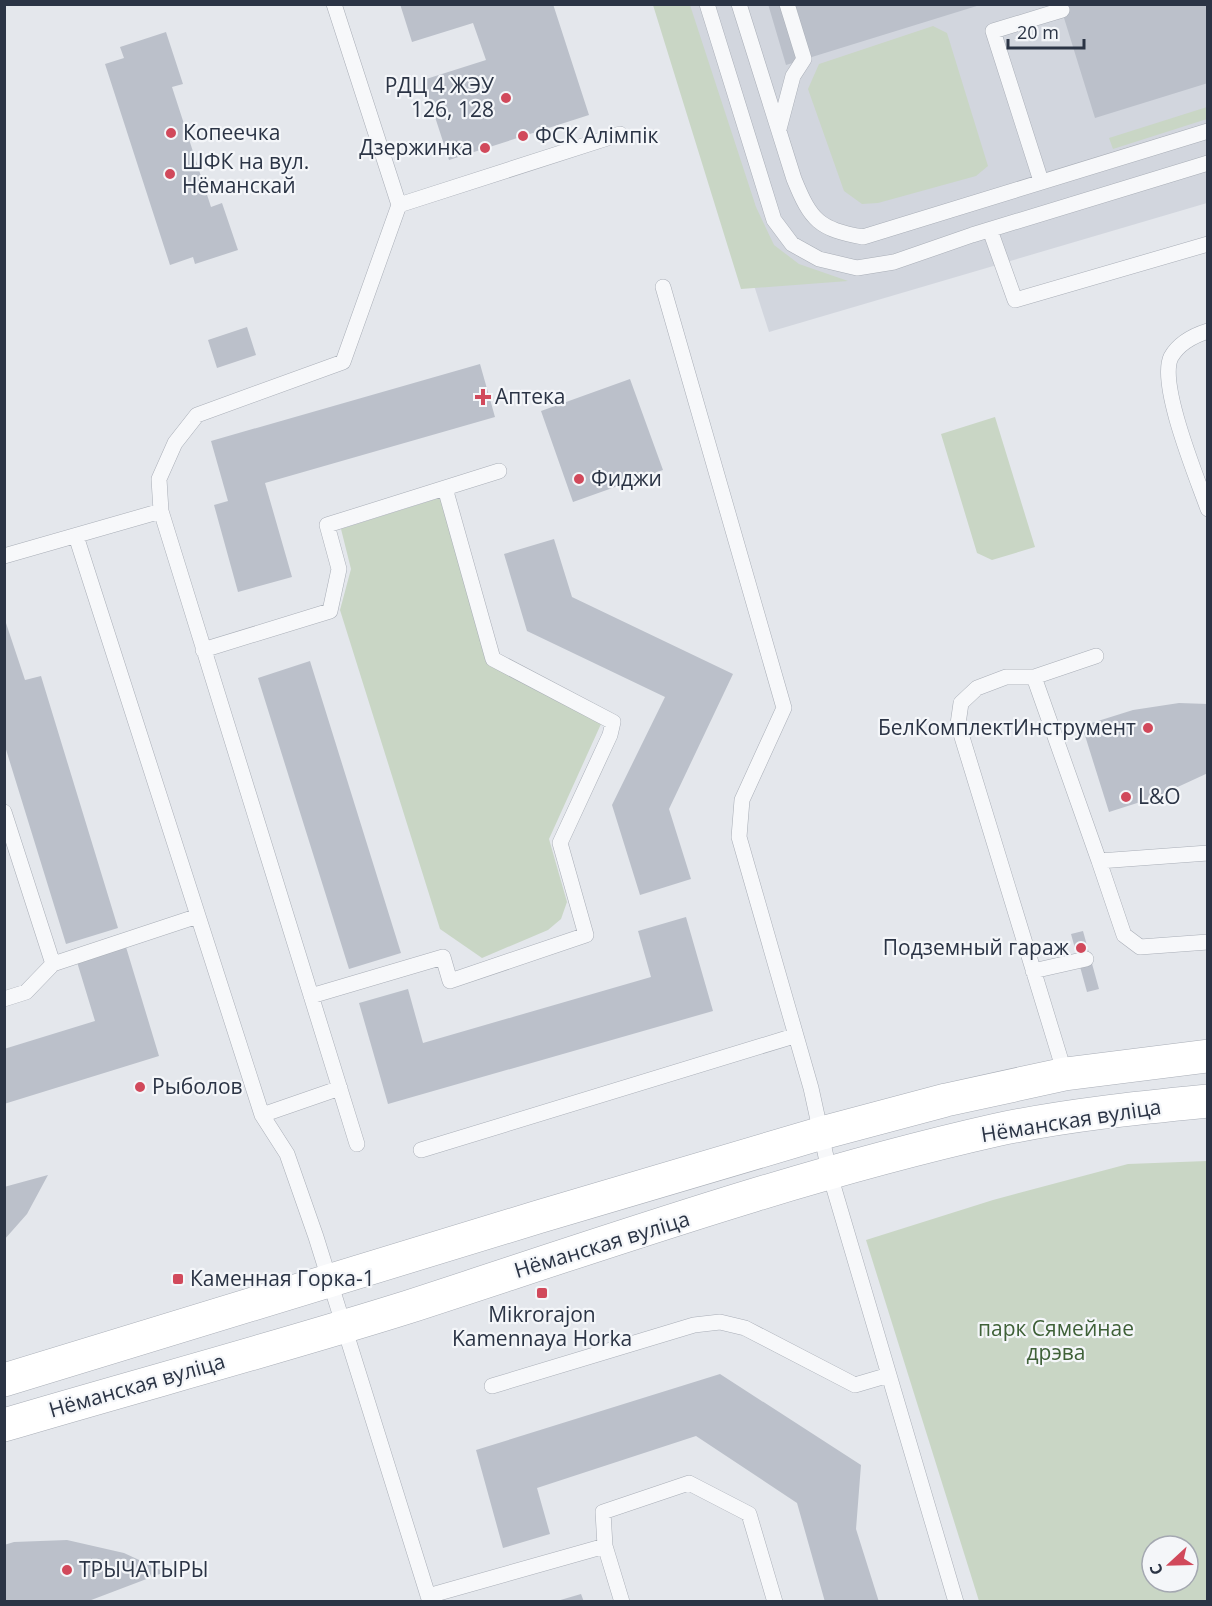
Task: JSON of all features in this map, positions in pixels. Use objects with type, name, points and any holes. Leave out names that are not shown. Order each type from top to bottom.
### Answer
[{"type":"main road","name":"Нёманская вуліца","points":[[4,1380],[822,1133],[986,1089],[1065,1074],[1208,1056]]},
{"type":"main road","name":"Нёманская вуліца","points":[[4,1425],[345,1326],[629,1235],[830,1175],[997,1130],[1080,1116],[1208,1101]]},
{"type":"lane","points":[[334,4],[399,205],[343,362],[197,415],[175,443],[159,479],[160,511],[357,1144]]},
{"type":"lane","points":[[707,4],[774,220],[792,244],[819,259],[857,268],[894,262],[990,230],[1208,164]]},
{"type":"lane","points":[[740,4],[778,129],[803,201],[816,220],[831,230],[863,237],[1208,131]]},
{"type":"lane","points":[[778,129],[793,76],[804,59],[788,4]]},
{"type":"lane","points":[[1041,181],[993,31],[1062,10]]},
{"type":"lane","points":[[399,205],[620,134]]},
{"type":"lane","points":[[990,230],[1015,300],[1208,244]]},
{"type":"lane","points":[[663,287],[784,708],[742,801],[739,837],[822,1133],[830,1175],[956,1602]]},
{"type":"lane","points":[[1208,331],[1193,335],[1180,345],[1170,359],[1167,381],[1208,509]]},
{"type":"lane","points":[[203,650],[330,611],[339,570],[327,525],[499,471]]},
{"type":"lane","points":[[311,996],[442,957],[450,981],[586,935],[560,843],[610,735],[613,722],[493,659],[446,488]]},
{"type":"lane","points":[[4,556],[160,511]]},
{"type":"lane","points":[[76,536],[262,1115],[287,1154],[331,1280],[429,1599],[605,1546]]},
{"type":"lane","points":[[1065,1074],[1054,1030],[1033,972],[958,724],[961,703],[977,688],[1006,677],[1034,677],[1096,656]]},
{"type":"lane","points":[[1034,677],[1124,935],[1140,947],[1208,942]]},
{"type":"lane","points":[[4,812],[53,964]]},
{"type":"lane","points":[[1099,861],[1208,853]]},
{"type":"lane","points":[[4,999],[26,992],[53,964],[198,916]]},
{"type":"lane","points":[[1033,972],[1086,959]]},
{"type":"lane","points":[[421,1150],[794,1036]]},
{"type":"lane","points":[[262,1115],[340,1088]]},
{"type":"lane","points":[[492,1386],[694,1324],[720,1322],[745,1328],[855,1385],[889,1375]]},
{"type":"lane","points":[[622,1602],[605,1546],[603,1512],[689,1483],[749,1514],[775,1602]]},
{"type":"shaded area","points":[[664,5],[1207,5],[1207,203],[769,332]]},
{"type":"green space","points":[[653,5],[690,5],[756,207],[774,245],[799,264],[848,281],[741,289]]},
{"type":"green space","points":[[933,26],[947,33],[988,166],[976,176],[878,203],[862,204],[844,191],[808,89],[819,64]]},
{"type":"green space","points":[[1207,107],[1207,119],[1113,149],[1109,138]]},
{"type":"green space","points":[[995,417],[1035,547],[992,560],[977,553],[941,434]]},
{"type":"green space","points":[[442,497],[487,663],[601,724],[549,839],[567,902],[561,919],[548,930],[482,958],[440,929],[340,610],[351,569],[341,529]]},
{"type":"green space","name":"парк Сямейнае дрэва","points":[[1207,1161],[1207,1601],[979,1601],[866,1240],[993,1200],[1128,1164]]},
{"type":"building","name":"РДЦ 4 ЖЭУ 126, 128","points":[[400,4],[553,4],[589,115],[449,160],[423,80],[486,60],[473,23],[412,42]]},
{"type":"building","points":[[768,4],[980,4],[980,5],[786,65]]},
{"type":"building","points":[[1060,5],[1208,5],[1208,83],[1095,118]]},
{"type":"building","name":"ШФК на вул. Нёманскай","points":[[166,32],[183,84],[172,87],[211,207],[222,203],[238,250],[195,264],[193,257],[170,265],[105,64],[124,58],[120,47]]},
{"type":"building","points":[[247,327],[256,355],[217,368],[208,340]]},
{"type":"building","points":[[480,364],[495,417],[265,483],[292,577],[238,592],[214,505],[228,501],[211,441]]},
{"type":"building","points":[[630,379],[663,470],[573,502],[541,411]]},
{"type":"building","points":[[554,539],[572,597],[733,674],[669,809],[691,879],[640,895],[612,805],[665,697],[527,631],[504,554]]},
{"type":"building","points":[[4,617],[25,680],[41,676],[118,928],[66,944],[4,743]]},
{"type":"building","points":[[310,661],[401,953],[349,969],[258,678]]},
{"type":"building","points":[[1179,703],[1208,704],[1208,773],[1156,797],[1109,812],[1082,726],[1133,710]]},
{"type":"building","points":[[686,917],[713,1011],[388,1104],[359,1003],[408,989],[423,1043],[651,977],[638,931]]},
{"type":"building","name":"Подземный гараж","points":[[1083,931],[1099,989],[1087,992],[1071,934]]},
{"type":"building","points":[[126,947],[159,1056],[4,1104],[4,1049],[95,1021],[77,962]]},
{"type":"building","points":[[48,1175],[27,1214],[4,1240],[4,1187]]},
{"type":"building","points":[[720,1374],[861,1465],[856,1529],[879,1602],[825,1602],[797,1503],[696,1436],[537,1488],[550,1534],[503,1548],[476,1450]]},
{"type":"building","points":[[67,1540],[124,1553],[165,1572],[86,1602],[4,1602],[4,1545],[14,1542]]},
{"type":"building","points":[[581,1594],[584,1602],[557,1602],[557,1601]]},
{"type":"place","name":"РДЦ 4 ЖЭУ 126, 128","points":[[506,98]]},
{"type":"place","name":"Копеечка","points":[[171,133]]},
{"type":"place","name":"ФСК Алімпік","points":[[523,136]]},
{"type":"place","name":"Дзержинка","points":[[485,148]]},
{"type":"place","name":"ШФК на вул. Нёманскай","points":[[170,174]]},
{"type":"place","name":"Аптека","points":[[483,397]]},
{"type":"place","name":"Фиджи","points":[[579,479]]},
{"type":"place","name":"БелКомплектИнструмент","points":[[1148,728]]},
{"type":"place","name":"L&O","points":[[1126,797]]},
{"type":"place","name":"Подземный гараж","points":[[1081,948]]},
{"type":"place","name":"Рыболов","points":[[140,1087]]},
{"type":"place","name":"Каменная Горка-1","points":[[178,1279]]},
{"type":"place","name":"Mikrorajon Kamennaya Horka","points":[[542,1293]]},
{"type":"place","name":"ТРЫЧАТЫРЫ","points":[[67,1570]]}]
